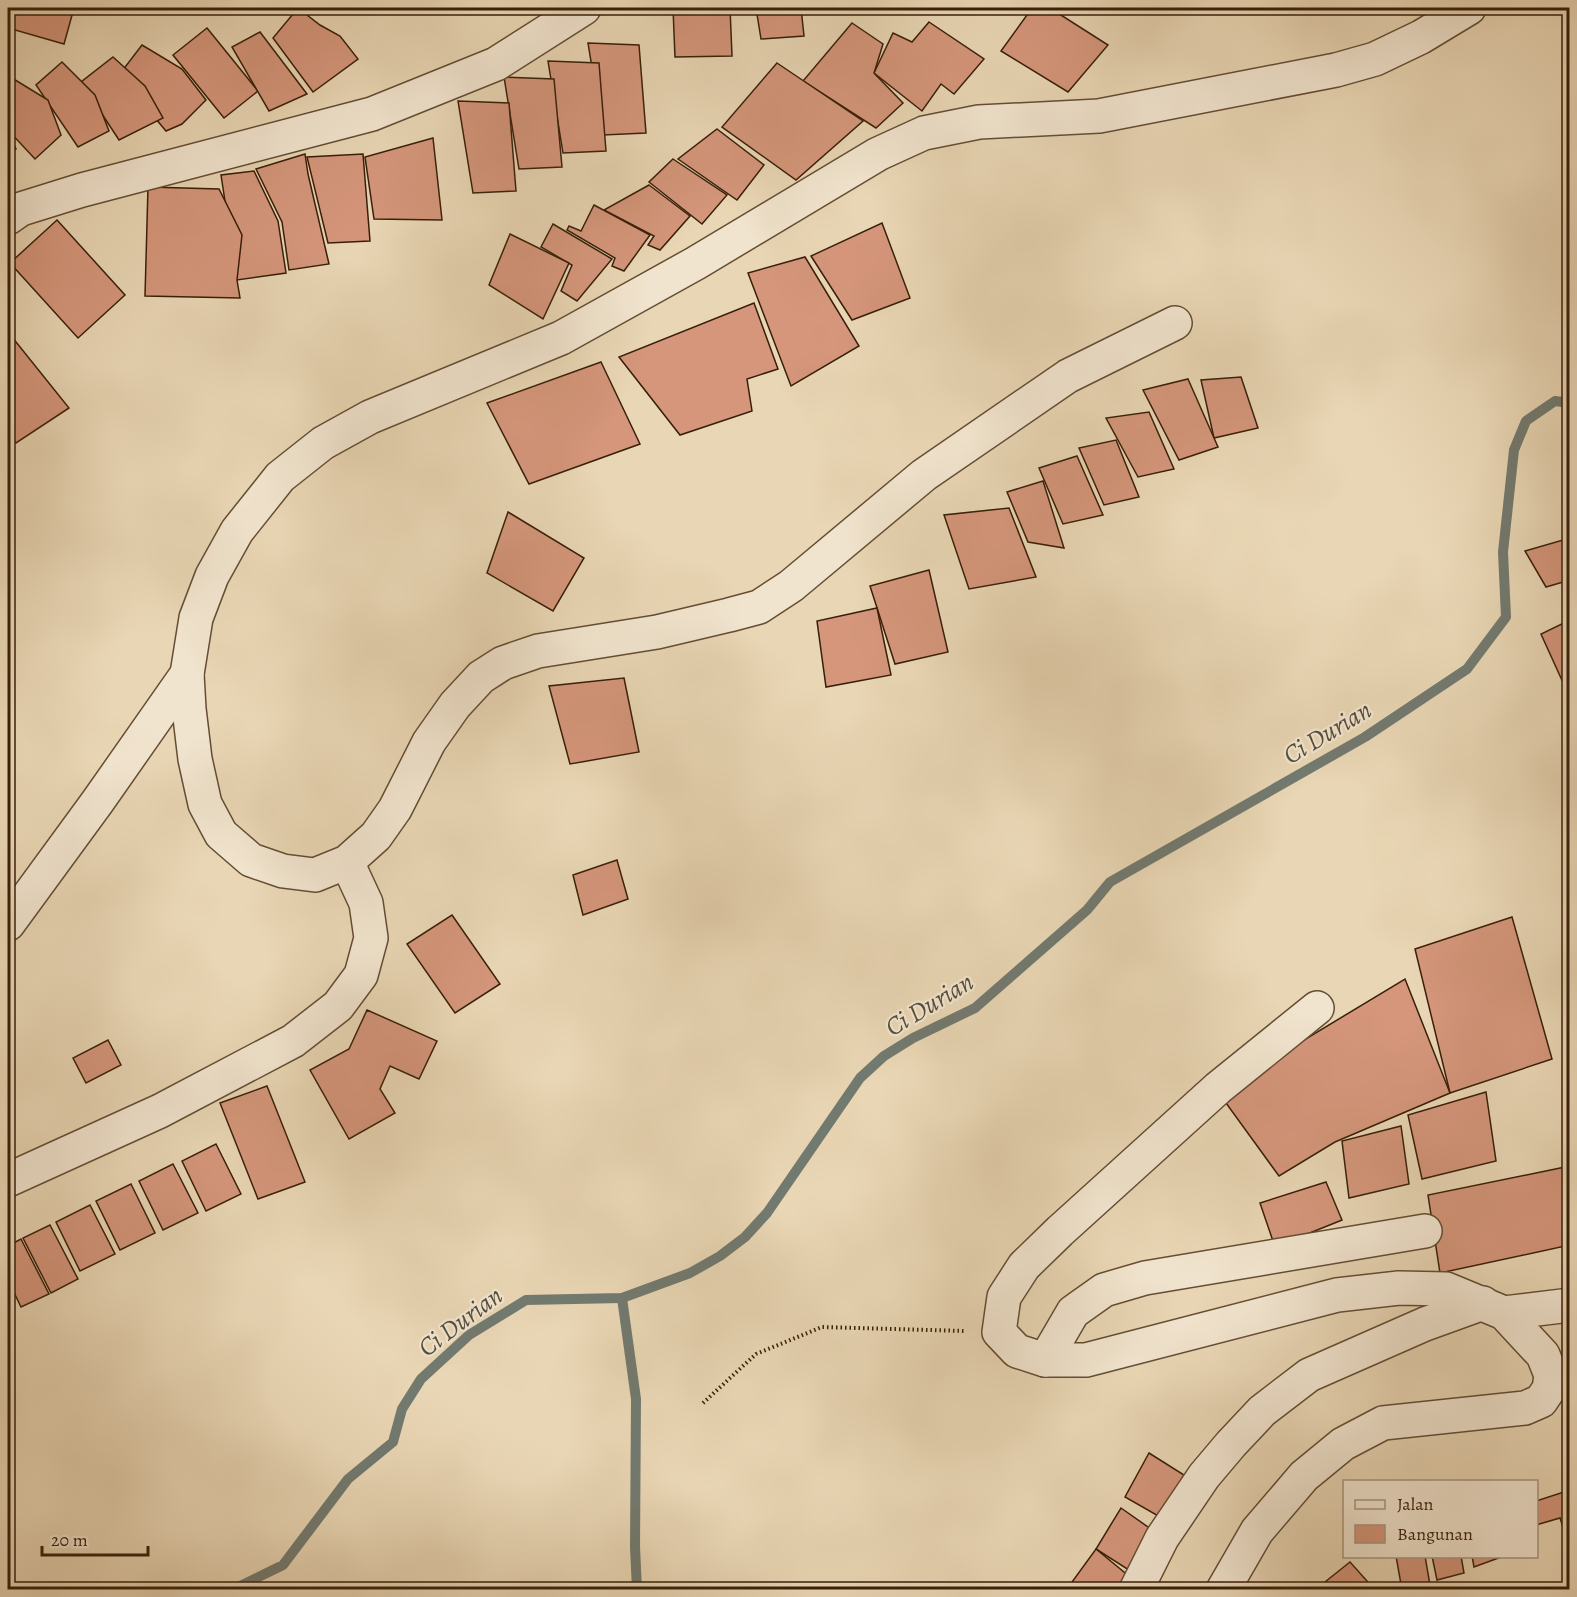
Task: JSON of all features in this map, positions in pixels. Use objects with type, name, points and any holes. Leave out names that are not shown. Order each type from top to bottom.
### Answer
[{"type":"street","points":[[8,218],[21,208],[82,190],[372,114],[496,64],[584,8]]},
{"type":"street","points":[[1175,323],[1068,376],[924,474],[790,586],[759,607],[657,632],[538,651],[503,663],[481,676],[455,705],[429,742],[395,809],[376,836],[347,862],[315,875],[283,872],[251,860],[221,834],[205,804],[195,759],[187,674],[196,618],[212,576],[237,531],[280,477],[323,443],[370,417],[561,338],[696,263],[878,154],[924,133],[979,122],[1099,116],[1336,70],[1375,59],[1421,37],[1468,8]]},
{"type":"street","points":[[8,924],[187,674]]},
{"type":"street","points":[[8,1180],[160,1111],[293,1041],[338,1006],[361,975],[371,938],[366,903],[347,862]]},
{"type":"street","points":[[1223,1590],[1257,1531],[1304,1476],[1343,1444],[1383,1423],[1525,1408],[1541,1401],[1549,1389],[1551,1375],[1543,1355],[1493,1308],[1446,1289],[1399,1288],[1337,1295],[1086,1360],[1045,1360],[1017,1351],[999,1332],[1004,1297],[1024,1266],[1218,1088],[1317,1008]]},
{"type":"street","points":[[1045,1360],[1073,1312],[1104,1290],[1145,1278],[1425,1231]]},
{"type":"street","points":[[1136,1590],[1162,1538],[1198,1485],[1231,1444],[1262,1411],[1309,1375],[1425,1324],[1493,1308],[1569,1305]]},
{"type":"path","points":[[702,1403],[756,1354],[822,1327],[999,1332]]},
{"type":"building","points":[[8,8],[74,8],[64,44],[8,28]]},
{"type":"building","points":[[298,8],[320,25],[340,36],[358,59],[313,92],[273,38]]},
{"type":"building","points":[[673,8],[730,8],[732,56],[675,57]]},
{"type":"building","points":[[756,8],[801,8],[804,36],[761,39]]},
{"type":"building","points":[[1032,8],[1050,8],[1108,45],[1068,92],[1001,51]]},
{"type":"building","points":[[929,22],[984,59],[954,94],[941,84],[922,111],[874,73],[893,33],[912,42]]},
{"type":"building","points":[[852,23],[883,44],[874,73],[903,103],[876,128],[803,81]]},
{"type":"building","points":[[207,28],[258,91],[224,118],[173,55]]},
{"type":"building","points":[[260,32],[307,94],[269,111],[232,47]]},
{"type":"building","points":[[588,43],[639,45],[646,133],[603,135]]},
{"type":"building","points":[[142,45],[182,69],[206,100],[182,124],[166,131],[119,75]]},
{"type":"building","points":[[113,57],[145,86],[163,118],[119,140],[81,82]]},
{"type":"building","points":[[548,61],[599,63],[606,151],[563,153]]},
{"type":"building","points":[[62,62],[95,95],[109,131],[78,147],[36,85]]},
{"type":"building","points":[[777,63],[863,121],[796,180],[722,127]]},
{"type":"building","points":[[504,77],[554,79],[562,167],[519,169]]},
{"type":"building","points":[[12,78],[48,100],[61,135],[35,159],[8,130],[8,82]]},
{"type":"building","points":[[458,101],[509,103],[516,191],[473,193]]},
{"type":"building","points":[[717,129],[764,165],[737,200],[678,159]]},
{"type":"building","points":[[8,134],[16,149],[8,153]]},
{"type":"building","points":[[433,138],[442,220],[374,219],[365,157]]},
{"type":"building","points":[[305,154],[329,264],[289,270],[282,222],[256,169]]},
{"type":"building","points":[[363,154],[370,241],[328,243],[307,157]]},
{"type":"building","points":[[673,159],[727,195],[702,224],[649,182]]},
{"type":"building","points":[[254,171],[278,221],[286,273],[237,280],[221,175]]},
{"type":"building","points":[[649,185],[690,216],[660,250],[648,245],[654,236],[604,210]]},
{"type":"building","points":[[148,187],[219,189],[242,235],[237,280],[240,298],[145,296]]},
{"type":"building","points":[[594,205],[650,235],[624,271],[612,266],[615,258],[567,230],[569,226],[581,231]]},
{"type":"building","points":[[57,220],[125,295],[78,338],[10,263]]},
{"type":"building","points":[[882,223],[910,298],[852,320],[811,256]]},
{"type":"building","points":[[553,224],[612,259],[577,301],[561,291],[572,265],[541,247]]},
{"type":"building","points":[[510,234],[569,263],[543,319],[489,285]]},
{"type":"building","points":[[805,257],[859,346],[791,386],[748,273]]},
{"type":"building","points":[[754,303],[778,369],[747,379],[752,411],[680,435],[619,357]]},
{"type":"building","points":[[8,332],[69,408],[16,443],[8,433]]},
{"type":"building","points":[[601,362],[640,444],[529,484],[487,403]]},
{"type":"building","points":[[1241,377],[1258,428],[1214,438],[1201,380]]},
{"type":"building","points":[[1188,379],[1218,447],[1179,460],[1143,390]]},
{"type":"building","points":[[1149,412],[1174,469],[1138,477],[1106,418]]},
{"type":"building","points":[[1116,440],[1139,497],[1104,505],[1079,448]]},
{"type":"building","points":[[1077,456],[1103,515],[1063,524],[1039,468]]},
{"type":"building","points":[[1043,481],[1064,548],[1028,542],[1007,492]]},
{"type":"building","points":[[1009,508],[1036,577],[969,589],[944,515]]},
{"type":"building","points":[[508,512],[584,558],[553,611],[487,573]]},
{"type":"building","points":[[1570,538],[1570,580],[1546,587],[1525,551]]},
{"type":"building","points":[[929,570],[948,652],[895,664],[870,586]]},
{"type":"building","points":[[877,608],[891,675],[826,687],[817,621]]},
{"type":"building","points":[[1570,620],[1570,698],[1541,634]]},
{"type":"building","points":[[624,678],[639,752],[570,764],[549,686]]},
{"type":"building","points":[[617,860],[628,899],[583,915],[573,875]]},
{"type":"building","points":[[452,915],[500,984],[455,1013],[407,944]]},
{"type":"building","points":[[1512,917],[1552,1059],[1450,1093],[1415,949]]},
{"type":"building","points":[[1405,979],[1450,1093],[1335,1142],[1279,1176],[1218,1092]]},
{"type":"building","points":[[367,1010],[437,1041],[419,1079],[390,1066],[380,1089],[395,1113],[349,1139],[310,1070],[349,1049]]},
{"type":"building","points":[[108,1040],[121,1065],[86,1083],[73,1058]]},
{"type":"building","points":[[267,1086],[305,1182],[258,1199],[220,1103]]},
{"type":"building","points":[[1486,1092],[1496,1161],[1422,1179],[1408,1115]]},
{"type":"building","points":[[1401,1126],[1409,1184],[1349,1198],[1342,1141]]},
{"type":"building","points":[[216,1144],[241,1194],[206,1211],[182,1161]]},
{"type":"building","points":[[173,1164],[198,1213],[163,1230],[139,1181]]},
{"type":"building","points":[[1570,1166],[1570,1245],[1440,1273],[1428,1195]]},
{"type":"building","points":[[1326,1182],[1342,1220],[1275,1247],[1260,1203]]},
{"type":"building","points":[[131,1184],[155,1233],[120,1250],[96,1201]]},
{"type":"building","points":[[90,1205],[115,1254],[80,1271],[56,1222]]},
{"type":"building","points":[[50,1225],[78,1279],[51,1293],[23,1238]]},
{"type":"building","points":[[21,1239],[49,1294],[21,1307],[8,1280],[8,1246]]},
{"type":"building","points":[[1149,1453],[1184,1475],[1160,1517],[1125,1497]]},
{"type":"building","points":[[1570,1490],[1570,1549],[1560,1518],[1538,1524],[1538,1500]]},
{"type":"building","points":[[1121,1508],[1158,1534],[1135,1574],[1096,1549]]},
{"type":"building","points":[[1096,1549],[1130,1577],[1124,1590],[1084,1590],[1072,1582]]},
{"type":"building","points":[[1396,1558],[1425,1558],[1430,1585],[1417,1590],[1402,1590]]},
{"type":"building","points":[[1432,1558],[1461,1558],[1464,1573],[1437,1580]]},
{"type":"building","points":[[1472,1558],[1499,1558],[1474,1567]]},
{"type":"building","points":[[1350,1562],[1375,1590],[1315,1590]]},
{"type":"waterway","name":"Ci Durian","points":[[232,1590],[283,1565],[348,1479],[393,1442],[402,1409],[421,1379],[469,1335],[526,1300],[622,1298],[690,1273],[720,1256],[745,1237],[767,1213],[860,1078],[884,1056],[913,1038],[975,1008],[1087,910],[1110,882],[1365,737],[1467,669],[1506,617],[1503,552],[1514,450],[1526,421],[1555,401],[1570,403]]},
{"type":"waterway","points":[[622,1298],[636,1399],[637,1590]]}]
